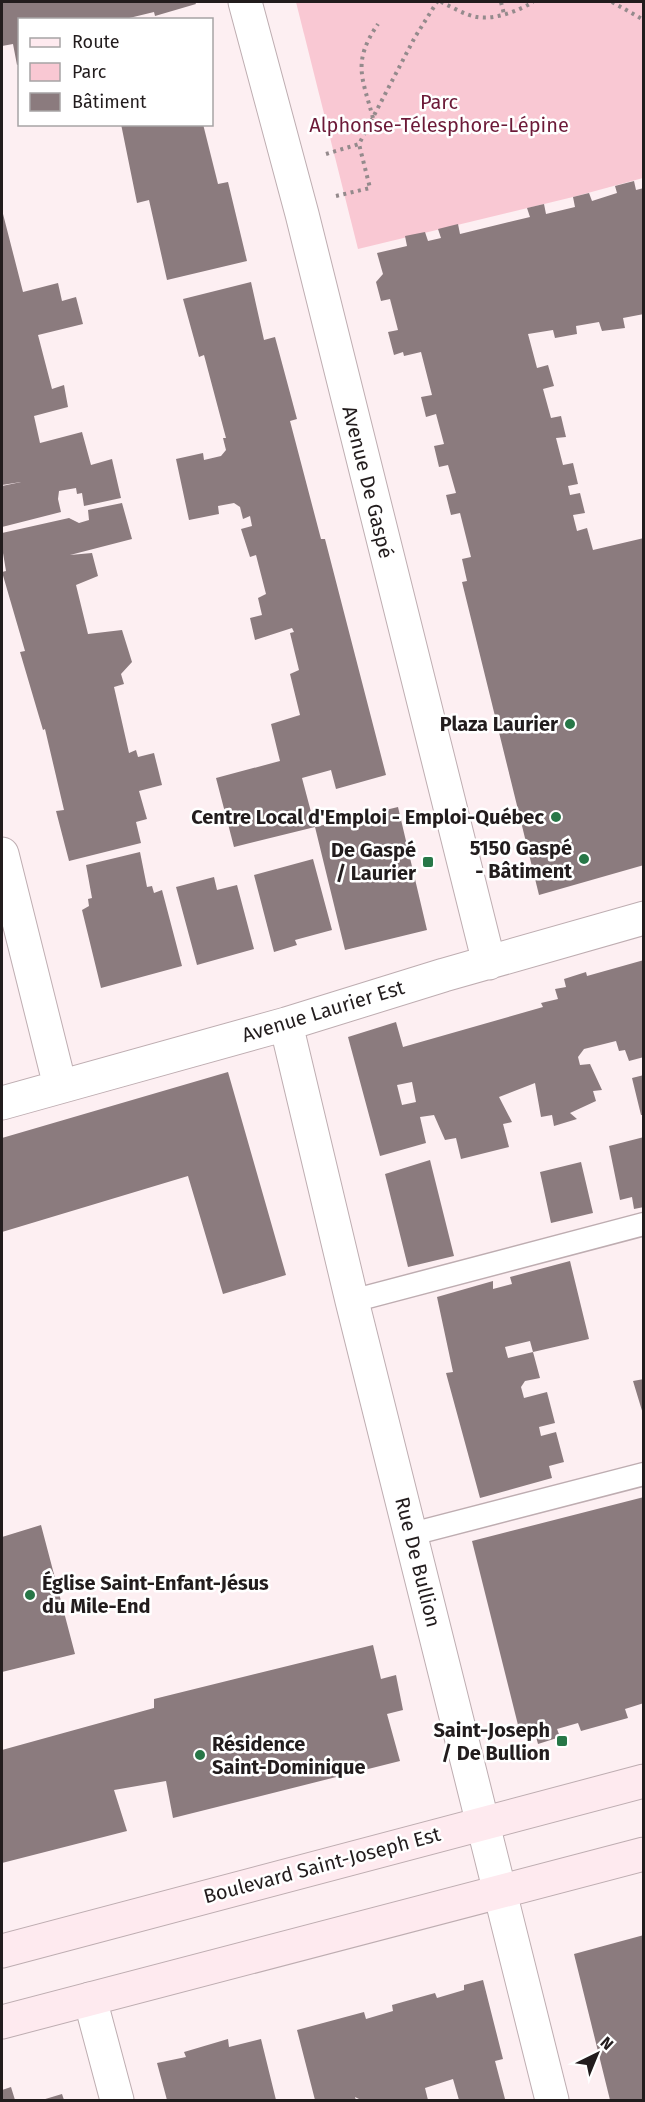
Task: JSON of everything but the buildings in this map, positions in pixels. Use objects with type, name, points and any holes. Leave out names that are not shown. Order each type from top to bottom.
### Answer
[{"type":"main road","name":"Boulevard Saint-Joseph Est","points":[[2,1951],[481,1822],[554,1806],[644,1781]]},
{"type":"main road","points":[[2,2022],[644,1854]]},
{"type":"street","name":"Avenue De Gaspé","points":[[245,2],[302,214],[489,963]]},
{"type":"street","points":[[2,854],[60,1086]]},
{"type":"street","name":"Avenue Laurier Est","points":[[2,1103],[286,1024],[644,918]]},
{"type":"street","name":"Rue De Bullion","points":[[286,1024],[352,1301],[552,2100]]},
{"type":"street","points":[[90,1999],[117,2100]]},
{"type":"lane","points":[[352,1301],[644,1224]]},
{"type":"lane","points":[[412,1534],[644,1474]]},
{"type":"path","points":[[336,196],[370,188],[359,144],[415,37],[439,2],[476,17],[504,14],[533,2]]},
{"type":"path","points":[[501,2],[504,14]]},
{"type":"path","points":[[612,2],[644,20]]},
{"type":"path","points":[[373,118],[361,72],[362,55],[367,40],[378,24]]},
{"type":"path","points":[[326,154],[359,144]]},
{"type":"green space","name":"Parc Alphonse-Télesphore-Lépine","points":[[296,2],[643,2],[643,178],[358,249]]},
{"type":"place","name":"Plaza Laurier","points":[[570,724]]},
{"type":"place","name":"Centre Local d'Emploi - Emploi-Québec","points":[[556,817]]},
{"type":"place","name":"5150 Gaspé - Bâtiment","points":[[584,859]]},
{"type":"place","name":"De Gaspé / Laurier","points":[[428,862]]},
{"type":"place","name":"Église Saint-Enfant-Jésus du Mile-End","points":[[30,1595]]},
{"type":"place","name":"Saint-Joseph / De Bullion","points":[[562,1741]]},
{"type":"place","name":"Résidence Saint-Dominique","points":[[200,1755]]}]
